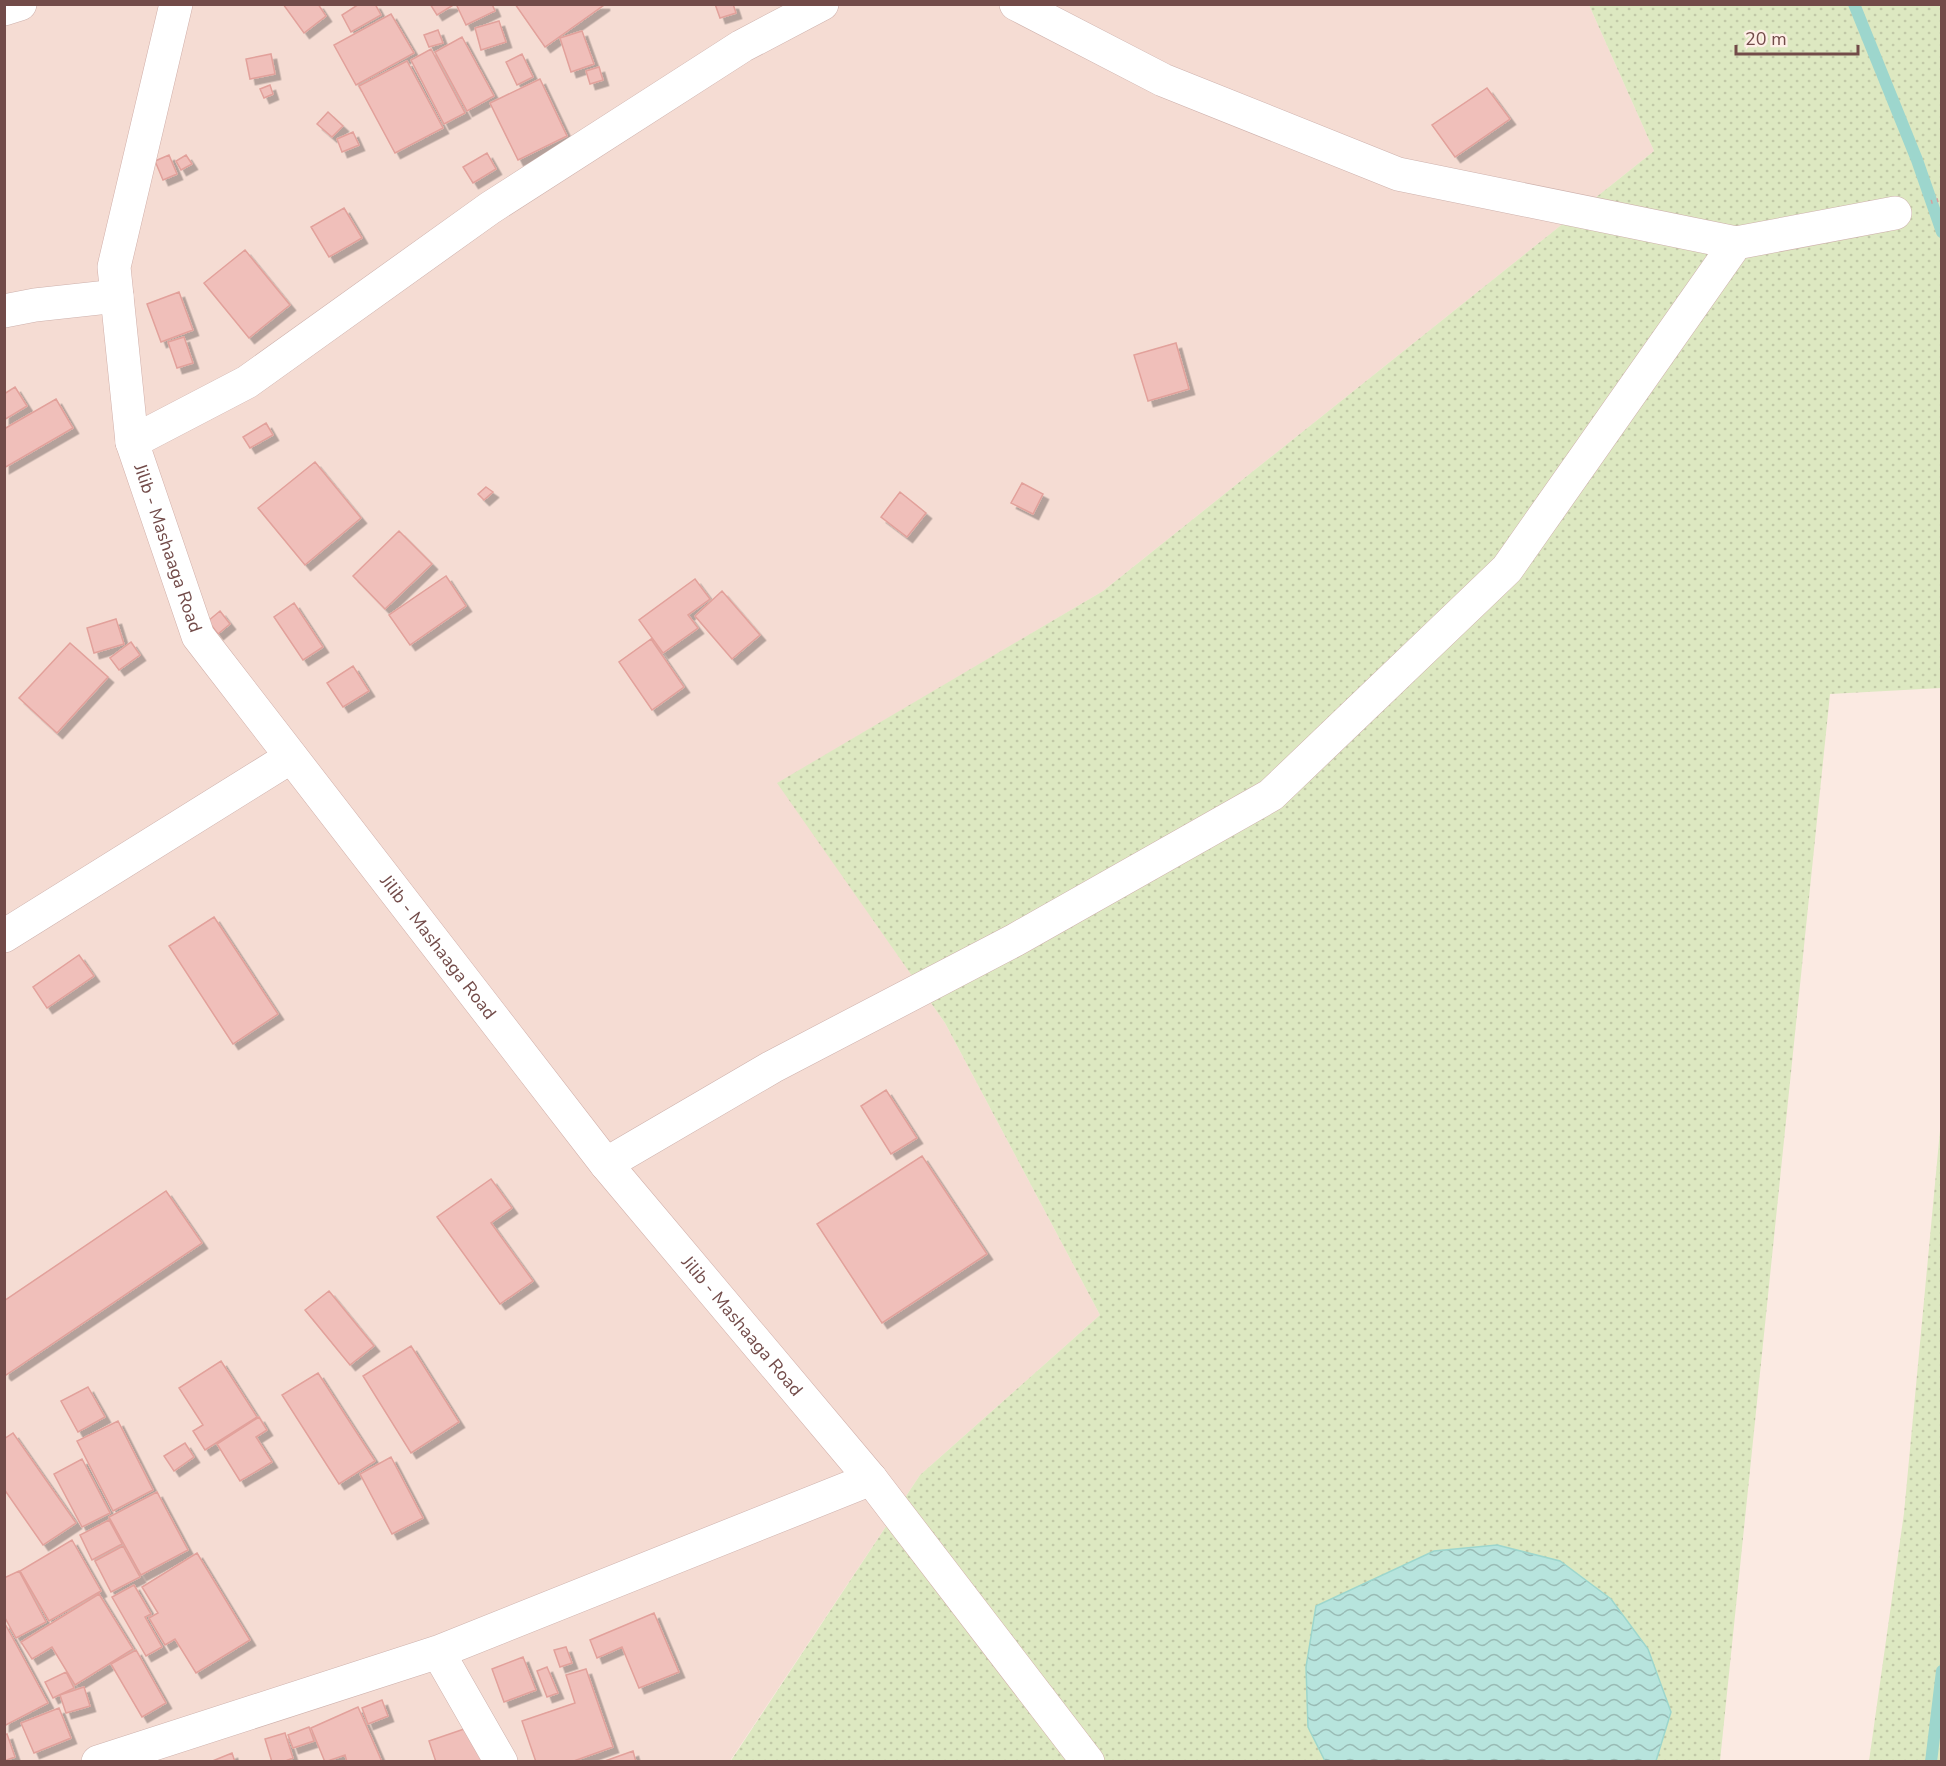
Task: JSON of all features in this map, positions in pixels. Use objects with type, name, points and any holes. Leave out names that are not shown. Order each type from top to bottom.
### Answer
[{"type":"street","points":[[4,9],[20,4]]},
{"type":"street","name":"Jilib - Mashaaga Road","points":[[176,4],[114,267],[132,442],[198,636],[606,1164],[871,1479],[1088,1761]]},
{"type":"street","points":[[132,442],[248,382],[490,208],[742,46],[822,4]]},
{"type":"street","points":[[1016,4],[1163,80],[1398,174],[1736,243],[1895,213]]},
{"type":"street","points":[[606,1164],[772,1067],[1015,940],[1271,795],[1507,569],[1736,243]]},
{"type":"street","points":[[4,311],[35,305],[117,296]]},
{"type":"street","points":[[4,936],[291,757]]},
{"type":"street","points":[[98,1761],[438,1652],[871,1479]]},
{"type":"street","points":[[438,1652],[501,1761]]},
{"type":"shaded area","points":[[5,5],[1589,5],[1654,151],[1103,591],[778,783],[945,1023],[1100,1315],[920,1475],[730,1761],[5,1762]]},
{"type":"green space","points":[[1589,5],[1941,5],[1941,688],[1830,694],[1720,1761],[1656,1761],[1671,1712],[1610,1599],[1560,1561],[1497,1545],[1308,1727],[1325,1761],[730,1762],[920,1475],[1100,1315],[945,1023],[777,783],[1103,591],[1654,151]]},
{"type":"green space","points":[[1941,1120],[1941,1761],[1869,1761],[1904,1513]]},
{"type":"water","points":[[1497,1545],[1560,1561],[1611,1599],[1648,1649],[1671,1712],[1656,1761],[1325,1761],[1308,1727],[1306,1667],[1316,1606],[1434,1551]]},
{"type":"building","points":[[283,4],[318,4],[326,16],[304,33]]},
{"type":"building","points":[[359,4],[375,4],[381,15],[351,32],[342,15]]},
{"type":"building","points":[[430,4],[455,4],[437,15]]},
{"type":"building","points":[[459,4],[492,4],[495,11],[466,25],[457,6]]},
{"type":"building","points":[[515,4],[604,4],[604,5],[545,47]]},
{"type":"building","points":[[715,4],[733,4],[736,13],[720,18]]},
{"type":"building","points":[[391,14],[414,53],[356,85],[334,45]]},
{"type":"building","points":[[499,21],[506,42],[481,50],[475,28]]},
{"type":"building","points":[[438,30],[443,43],[429,47],[424,35]]},
{"type":"building","points":[[582,31],[594,64],[571,72],[560,38]]},
{"type":"building","points":[[462,37],[494,96],[467,111],[435,52]]},
{"type":"building","points":[[431,49],[465,113],[444,124],[411,60]]},
{"type":"building","points":[[271,54],[275,74],[250,79],[246,59]]},
{"type":"building","points":[[522,54],[533,77],[517,85],[506,62]]},
{"type":"building","points":[[407,61],[443,128],[395,153],[359,86]]},
{"type":"building","points":[[599,67],[603,80],[590,84],[586,71]]},
{"type":"building","points":[[540,79],[567,136],[518,160],[490,103]]},
{"type":"building","points":[[270,85],[273,94],[264,98],[260,89]]},
{"type":"building","points":[[1487,88],[1510,119],[1455,157],[1432,125]]},
{"type":"building","points":[[328,112],[343,126],[332,137],[317,124]]},
{"type":"building","points":[[353,132],[359,145],[342,152],[337,139]]},
{"type":"building","points":[[487,153],[496,169],[473,183],[463,167]]},
{"type":"building","points":[[169,155],[177,174],[163,180],[155,161]]},
{"type":"building","points":[[186,155],[192,164],[181,170],[176,161]]},
{"type":"building","points":[[344,208],[362,238],[329,257],[311,227]]},
{"type":"building","points":[[245,250],[290,305],[249,338],[204,283]]},
{"type":"building","points":[[179,292],[193,330],[161,342],[147,304]]},
{"type":"building","points":[[184,337],[193,363],[177,368],[168,342]]},
{"type":"building","points":[[1176,343],[1189,389],[1148,401],[1134,355]]},
{"type":"building","points":[[15,387],[27,406],[4,420],[4,394]]},
{"type":"building","points":[[56,399],[73,428],[4,468],[4,429]]},
{"type":"building","points":[[266,423],[273,435],[250,448],[243,437]]},
{"type":"building","points":[[315,462],[361,518],[305,565],[258,508]]},
{"type":"building","points":[[1022,483],[1043,494],[1033,514],[1011,503]]},
{"type":"building","points":[[486,487],[493,492],[484,500],[478,494]]},
{"type":"building","points":[[900,492],[926,513],[907,537],[881,517]]},
{"type":"building","points":[[399,531],[432,564],[385,609],[353,576]]},
{"type":"building","points":[[446,576],[466,606],[410,645],[389,615]]},
{"type":"building","points":[[695,579],[710,599],[688,615],[698,628],[663,653],[639,620]]},
{"type":"building","points":[[722,591],[760,635],[732,659],[695,616]]},
{"type":"building","points":[[294,603],[323,647],[303,660],[274,617]]},
{"type":"building","points":[[220,611],[230,624],[218,634],[208,621]]},
{"type":"building","points":[[116,619],[124,644],[94,653],[87,628]]},
{"type":"building","points":[[651,639],[684,687],[652,710],[619,662]]},
{"type":"building","points":[[131,642],[140,655],[119,670],[110,658]]},
{"type":"building","points":[[70,643],[108,677],[57,733],[19,698]]},
{"type":"building","points":[[353,666],[369,691],[343,707],[327,683]]},
{"type":"building","points":[[214,917],[278,1014],[233,1044],[169,946]]},
{"type":"building","points":[[79,955],[94,976],[47,1008],[33,987]]},
{"type":"building","points":[[886,1090],[917,1138],[891,1154],[861,1106]]},
{"type":"building","points":[[922,1156],[987,1254],[882,1323],[817,1224]]},
{"type":"building","points":[[491,1179],[512,1208],[491,1223],[533,1281],[500,1304],[437,1217]]},
{"type":"building","points":[[166,1191],[202,1243],[6,1375],[4,1373],[4,1301]]},
{"type":"building","points":[[329,1291],[374,1346],[350,1365],[305,1310]]},
{"type":"building","points":[[411,1346],[459,1422],[411,1453],[363,1376]]},
{"type":"building","points":[[221,1361],[257,1417],[205,1450],[193,1431],[203,1425],[179,1388]]},
{"type":"building","points":[[318,1373],[375,1461],[339,1484],[282,1395]]},
{"type":"building","points":[[88,1387],[105,1417],[78,1432],[61,1401]]},
{"type":"building","points":[[259,1417],[267,1430],[256,1437],[272,1462],[240,1481],[217,1444]]},
{"type":"building","points":[[118,1421],[153,1490],[113,1511],[77,1441]]},
{"type":"building","points":[[13,1433],[76,1523],[43,1545],[4,1489],[4,1439]]},
{"type":"building","points":[[185,1443],[194,1457],[174,1471],[164,1456]]},
{"type":"building","points":[[391,1457],[423,1518],[392,1534],[360,1474]]},
{"type":"building","points":[[82,1459],[110,1513],[82,1527],[54,1474]]},
{"type":"building","points":[[157,1492],[188,1550],[141,1575],[109,1517]]},
{"type":"building","points":[[109,1520],[122,1544],[92,1560],[80,1535]]},
{"type":"building","points":[[72,1540],[101,1591],[49,1621],[20,1571]]},
{"type":"building","points":[[123,1546],[140,1577],[111,1592],[95,1561]]},
{"type":"building","points":[[197,1553],[250,1640],[196,1673],[175,1639],[165,1645],[149,1618],[158,1613],[142,1587]]},
{"type":"building","points":[[19,1571],[46,1622],[16,1638],[4,1616],[4,1578]]},
{"type":"building","points":[[134,1585],[151,1614],[145,1617],[162,1647],[146,1656],[112,1597]]},
{"type":"building","points":[[99,1594],[133,1649],[75,1685],[52,1647],[32,1659],[21,1642]]},
{"type":"building","points":[[654,1613],[679,1672],[639,1688],[622,1647],[597,1658],[590,1640]]},
{"type":"building","points":[[4,1622],[48,1703],[4,1726]]},
{"type":"building","points":[[566,1647],[572,1663],[560,1667],[554,1650]]},
{"type":"building","points":[[136,1650],[166,1703],[142,1717],[111,1664]]},
{"type":"building","points":[[523,1657],[536,1690],[504,1702],[492,1669]]},
{"type":"building","points":[[547,1667],[558,1693],[547,1697],[537,1671]]},
{"type":"building","points":[[586,1669],[613,1747],[571,1762],[536,1762],[522,1721],[575,1703],[566,1675]]},
{"type":"building","points":[[66,1672],[74,1688],[53,1698],[45,1682]]},
{"type":"building","points":[[84,1687],[90,1706],[66,1713],[60,1695]]},
{"type":"building","points":[[382,1700],[388,1716],[368,1724],[362,1708]]},
{"type":"building","points":[[358,1707],[382,1762],[347,1762],[345,1755],[325,1762],[311,1728]]},
{"type":"building","points":[[59,1708],[71,1738],[34,1753],[21,1723]]},
{"type":"building","points":[[309,1727],[314,1741],[293,1748],[288,1735]]},
{"type":"building","points":[[470,1727],[483,1762],[436,1762],[429,1741]]},
{"type":"building","points":[[285,1733],[293,1758],[283,1762],[272,1762],[265,1739]]},
{"type":"building","points":[[7,1734],[15,1757],[4,1761],[4,1735]]},
{"type":"building","points":[[633,1751],[636,1762],[602,1762]]},
{"type":"building","points":[[232,1753],[235,1762],[210,1762]]},
{"type":"waterway","points":[[1854,4],[1917,160],[1942,232]]},
{"type":"waterway","points":[[1931,1762],[1942,1671]]}]
